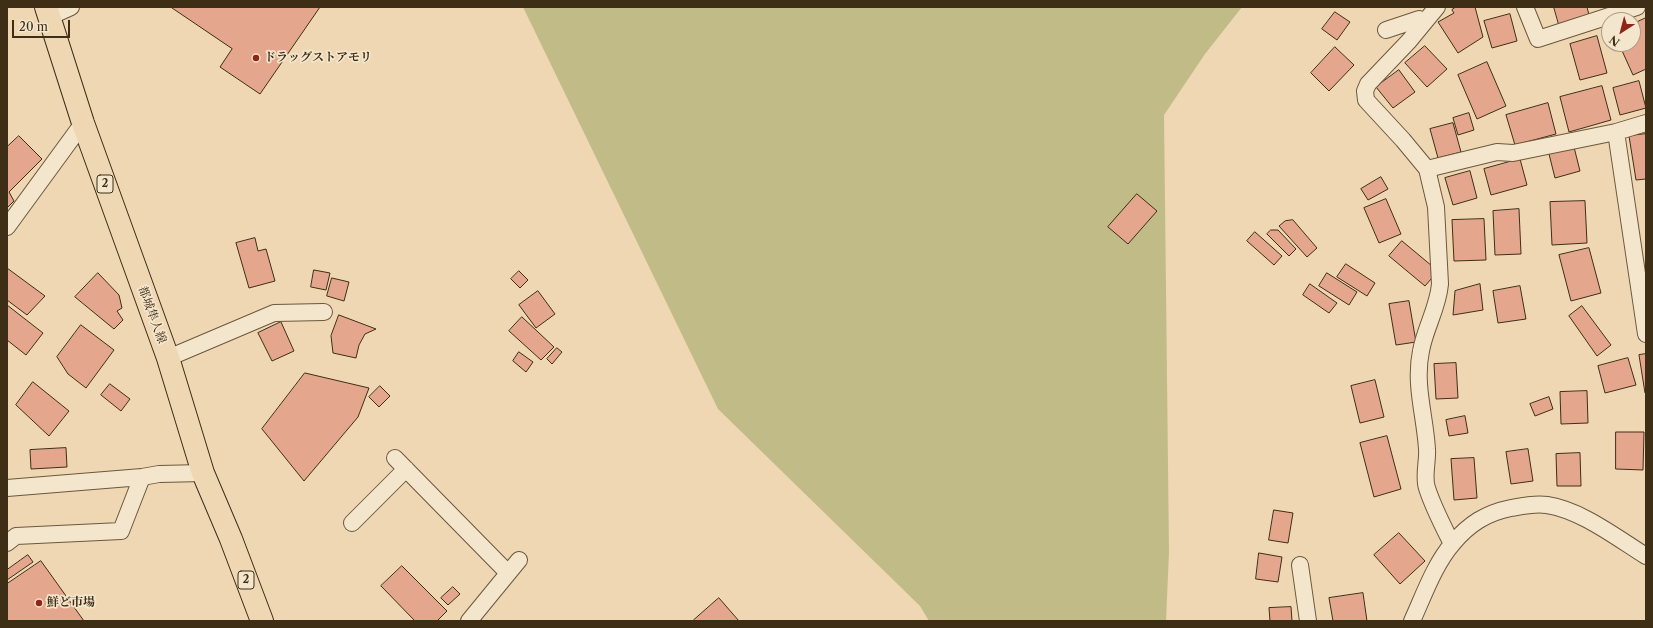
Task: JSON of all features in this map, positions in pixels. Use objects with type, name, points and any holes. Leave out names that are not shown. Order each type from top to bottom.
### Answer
[{"type":"main road","name":"都城隼人線","points":[[48,12],[83,123],[168,358],[203,473],[262,621]]},
{"type":"street","points":[[48,12],[71,7]]},
{"type":"street","points":[[1386,30],[1437,7]]},
{"type":"street","points":[[1525,7],[1538,39],[1637,7]]},
{"type":"street","points":[[1419,16],[1368,84],[1365,91],[1366,100],[1403,140],[1427,169],[1436,207],[1440,284],[1439,296],[1421,350],[1418,368],[1427,448],[1426,486],[1438,516],[1452,544]]},
{"type":"street","points":[[7,227],[83,123]]},
{"type":"street","points":[[1427,169],[1497,152],[1513,153],[1616,132],[1646,123]]},
{"type":"street","points":[[1616,132],[1646,334]]},
{"type":"street","points":[[168,358],[274,313],[324,312]]},
{"type":"street","points":[[395,458],[508,573]]},
{"type":"street","points":[[352,523],[406,469]]},
{"type":"street","points":[[7,488],[142,477],[159,474],[203,473]]},
{"type":"street","points":[[7,543],[16,536],[120,531],[142,477]]},
{"type":"street","points":[[1412,621],[1442,559],[1452,544],[1470,524],[1498,510],[1528,505],[1546,505],[1567,510],[1604,530],[1646,556]]},
{"type":"street","points":[[469,621],[519,560]]},
{"type":"street","points":[[1300,565],[1308,621]]},
{"type":"shaded area","points":[[523,7],[1242,7],[1205,54],[1164,115],[1169,552],[1166,621],[929,621],[920,606],[718,409]]},
{"type":"building","name":"ドラッグストアモリ","points":[[171,7],[320,7],[260,94],[220,67],[232,49]]},
{"type":"building","points":[[1456,7],[1475,7],[1483,37],[1458,53],[1438,22],[1454,13],[1452,10]]},
{"type":"building","points":[[1554,7],[1587,7],[1590,19],[1560,28]]},
{"type":"building","points":[[1335,12],[1350,22],[1337,40],[1322,29]]},
{"type":"building","points":[[1510,14],[1517,41],[1492,48],[1484,21]]},
{"type":"building","points":[[1646,18],[1646,69],[1633,75],[1623,52],[1641,52],[1641,20]]},
{"type":"building","points":[[1597,36],[1607,73],[1580,80],[1570,44]]},
{"type":"building","points":[[1425,46],[1447,69],[1427,87],[1405,63]]},
{"type":"building","points":[[1335,47],[1354,65],[1329,91],[1311,73]]},
{"type":"building","points":[[1487,62],[1506,106],[1477,119],[1458,75]]},
{"type":"building","points":[[1399,70],[1415,92],[1393,108],[1376,87]]},
{"type":"building","points":[[1639,81],[1646,108],[1620,115],[1613,88]]},
{"type":"building","points":[[1602,86],[1611,120],[1569,132],[1560,97]]},
{"type":"building","points":[[1548,103],[1556,134],[1515,145],[1506,115]]},
{"type":"building","points":[[1469,113],[1474,130],[1458,135],[1453,118]]},
{"type":"building","points":[[1453,123],[1461,152],[1438,158],[1430,129]]},
{"type":"building","points":[[1646,134],[1646,179],[1636,180],[1629,136]]},
{"type":"building","points":[[19,136],[42,159],[9,192],[14,201],[7,208],[7,147]]},
{"type":"building","points":[[1574,147],[1580,171],[1555,178],[1549,154]]},
{"type":"building","points":[[1520,159],[1527,185],[1491,195],[1484,169]]},
{"type":"building","points":[[1470,171],[1477,198],[1453,205],[1445,178]]},
{"type":"building","points":[[1381,177],[1388,189],[1368,200],[1361,189]]},
{"type":"building","points":[[1137,194],[1157,211],[1128,244],[1108,227]]},
{"type":"building","points":[[1386,199],[1401,234],[1379,243],[1364,208]]},
{"type":"building","points":[[1585,201],[1587,243],[1552,245],[1550,202]]},
{"type":"building","points":[[1519,209],[1521,254],[1495,255],[1493,211]]},
{"type":"building","points":[[1484,219],[1486,260],[1454,261],[1452,220]]},
{"type":"building","points":[[1293,220],[1317,248],[1307,257],[1279,226],[1285,221]]},
{"type":"building","points":[[1271,230],[1278,230],[1296,249],[1289,256],[1267,234]]},
{"type":"building","points":[[1255,232],[1282,256],[1274,265],[1247,241]]},
{"type":"building","points":[[255,238],[258,251],[266,249],[275,281],[249,288],[236,243]]},
{"type":"building","points":[[1402,241],[1438,271],[1425,286],[1389,256]]},
{"type":"building","points":[[1589,248],[1601,293],[1571,301],[1559,255]]},
{"type":"building","points":[[1346,264],[1375,283],[1367,296],[1337,277]]},
{"type":"building","points":[[7,268],[45,296],[27,315],[7,300]]},
{"type":"building","points":[[314,270],[330,273],[326,290],[311,287]]},
{"type":"building","points":[[519,271],[528,280],[520,288],[511,279]]},
{"type":"building","points":[[98,273],[119,295],[122,308],[117,311],[123,320],[114,329],[75,297]]},
{"type":"building","points":[[1327,273],[1357,292],[1349,305],[1319,286]]},
{"type":"building","points":[[332,278],[349,282],[344,301],[327,296]]},
{"type":"building","points":[[1310,284],[1337,303],[1329,313],[1303,295]]},
{"type":"building","points":[[1480,284],[1483,310],[1453,315],[1455,291]]},
{"type":"building","points":[[1520,286],[1526,319],[1498,323],[1493,291]]},
{"type":"building","points":[[538,291],[555,314],[536,328],[519,305]]},
{"type":"building","points":[[1409,301],[1416,342],[1396,345],[1389,304]]},
{"type":"building","points":[[7,305],[43,333],[26,355],[7,340]]},
{"type":"building","points":[[1582,306],[1611,345],[1597,356],[1569,316]]},
{"type":"building","points":[[339,315],[376,329],[365,334],[359,345],[356,358],[333,353],[331,336]]},
{"type":"building","points":[[522,317],[554,347],[541,360],[509,331]]},
{"type":"building","points":[[281,322],[294,351],[272,361],[258,333]]},
{"type":"building","points":[[81,325],[114,350],[86,388],[68,374],[57,357]]},
{"type":"building","points":[[557,348],[562,352],[552,364],[547,359]]},
{"type":"building","points":[[519,352],[533,362],[526,372],[513,361]]},
{"type":"building","points":[[1646,354],[1646,393],[1645,393],[1639,355]]},
{"type":"building","points":[[1628,358],[1636,385],[1605,393],[1598,366]]},
{"type":"building","points":[[1456,363],[1458,398],[1436,399],[1434,364]]},
{"type":"building","points":[[305,373],[369,388],[358,417],[304,481],[262,429]]},
{"type":"building","points":[[1375,380],[1384,417],[1360,423],[1351,386]]},
{"type":"building","points":[[33,382],[69,411],[49,436],[16,405]]},
{"type":"building","points":[[110,384],[130,399],[121,411],[101,395]]},
{"type":"building","points":[[380,386],[390,396],[379,407],[369,397]]},
{"type":"building","points":[[1587,391],[1588,423],[1561,424],[1560,392]]},
{"type":"building","points":[[1549,397],[1553,409],[1535,416],[1530,404]]},
{"type":"building","points":[[1465,416],[1468,433],[1449,436],[1446,420]]},
{"type":"building","points":[[1616,432],[1644,432],[1643,470],[1616,469]]},
{"type":"building","points":[[1387,436],[1401,489],[1374,497],[1360,443]]},
{"type":"building","points":[[66,448],[67,467],[31,469],[30,450]]},
{"type":"building","points":[[1528,449],[1533,481],[1511,484],[1506,452]]},
{"type":"building","points":[[1580,453],[1581,486],[1557,486],[1556,454]]},
{"type":"building","points":[[1474,458],[1477,498],[1454,500],[1451,459]]},
{"type":"building","points":[[1274,510],[1293,513],[1288,543],[1269,540]]},
{"type":"building","points":[[1399,533],[1425,561],[1400,584],[1374,555]]},
{"type":"building","points":[[1259,553],[1282,557],[1278,582],[1256,579]]},
{"type":"building","points":[[28,555],[33,562],[7,580],[7,570]]},
{"type":"building","name":"鮮ど市場","points":[[41,561],[84,621],[7,621],[7,584]]},
{"type":"building","points":[[402,566],[447,611],[437,621],[415,621],[381,586]]},
{"type":"building","points":[[453,587],[460,594],[448,605],[441,598]]},
{"type":"building","points":[[1363,593],[1367,621],[1333,621],[1329,598]]},
{"type":"building","points":[[719,598],[739,621],[694,620]]},
{"type":"building","points":[[1291,607],[1292,621],[1270,621],[1269,608]]},
{"type":"place","name":"ドラッグストアモリ","points":[[256,58]]},
{"type":"place","name":"鮮ど市場","points":[[39,603]]}]
